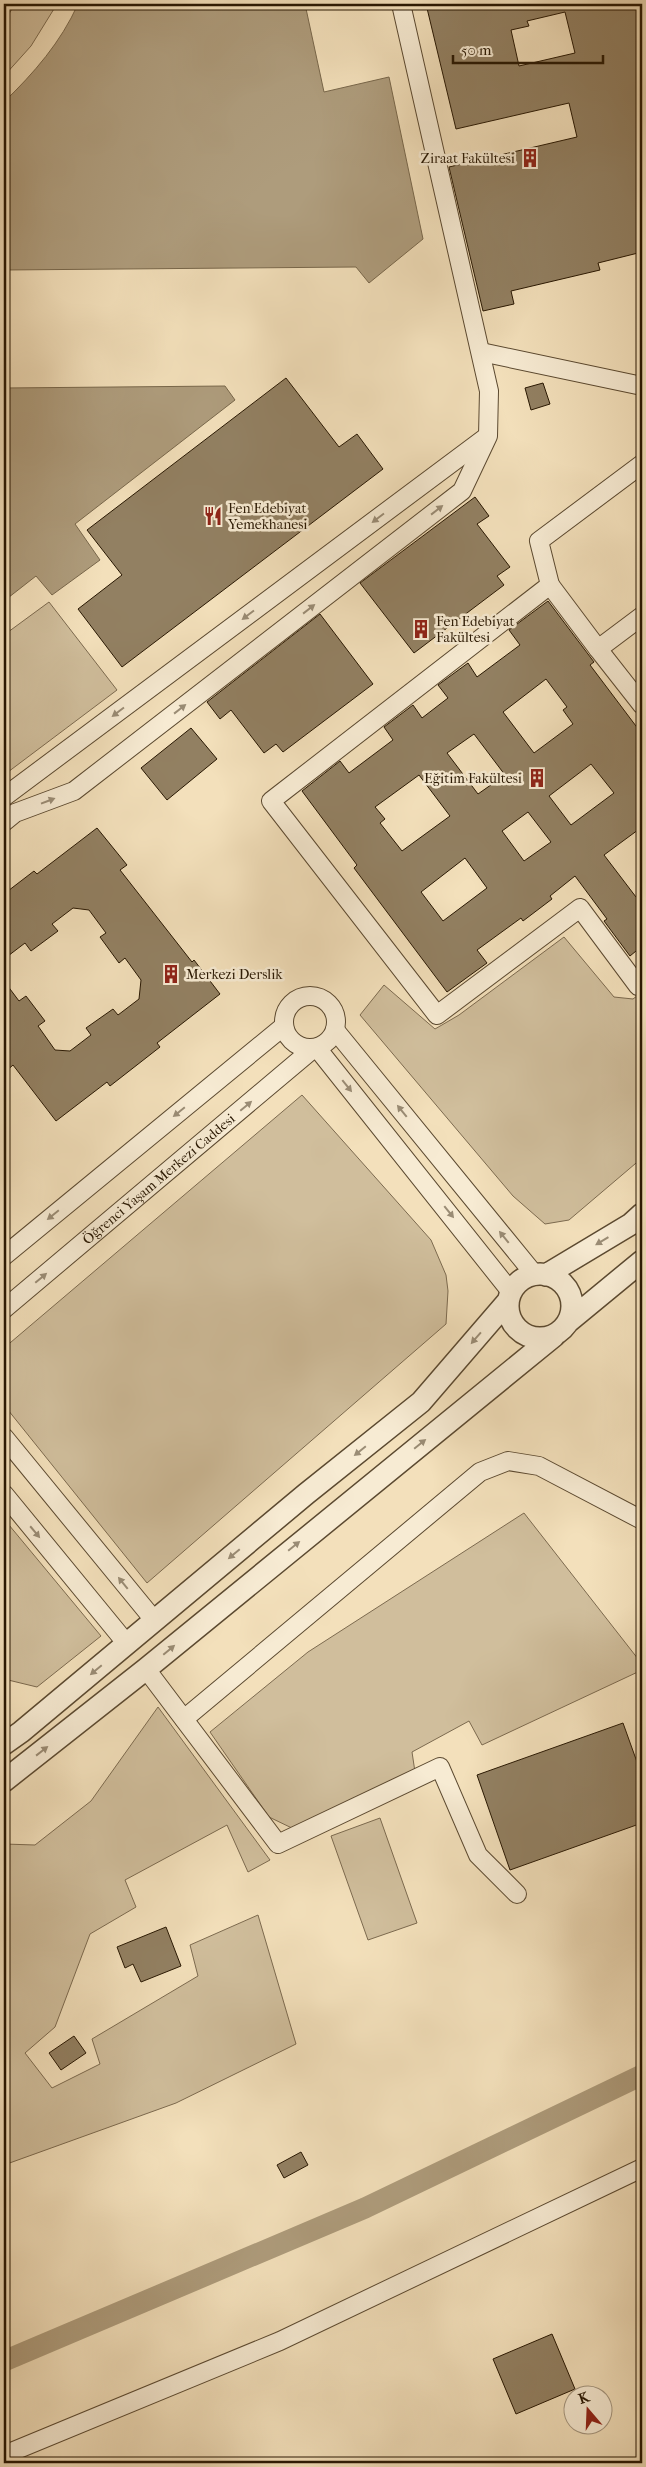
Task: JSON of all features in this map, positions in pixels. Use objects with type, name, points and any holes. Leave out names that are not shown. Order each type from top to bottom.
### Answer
[{"type":"street","points":[[4,822],[15,813],[74,791],[462,491],[488,436],[489,391],[401,4]]},
{"type":"street","points":[[481,352],[642,386]]},
{"type":"street","points":[[4,797],[488,436]]},
{"type":"street","points":[[642,464],[540,541],[550,585],[642,706]]},
{"type":"street","points":[[550,585],[271,801],[437,1015],[580,908],[638,986],[642,983]]},
{"type":"street","points":[[598,649],[642,616]]},
{"type":"street","points":[[312,996],[329,1003],[335,1013],[335,1030],[333,1036],[325,1044],[315,1048],[302,1047],[292,1042],[284,1026],[285,1017],[294,1002],[312,996]]},
{"type":"street","points":[[4,1256],[284,1026]]},
{"type":"street","points":[[315,1048],[510,1296],[511,1320],[516,1328],[534,1338],[561,1329],[572,1302],[570,1293],[564,1284],[540,1275],[335,1030]]},
{"type":"street","name":"Öğrenci Yaşam Merkezi Caddesi","points":[[4,1309],[315,1048]]},
{"type":"street","points":[[4,1744],[421,1402],[525,1278],[540,1275],[631,1224],[642,1214]]},
{"type":"street","points":[[4,1781],[146,1669],[642,1261]]},
{"type":"street","points":[[4,1438],[154,1620]]},
{"type":"street","points":[[184,1719],[480,1472],[508,1461],[539,1466],[642,1520]]},
{"type":"street","points":[[4,1494],[128,1644]]},
{"type":"street","points":[[146,1669],[278,1844],[440,1766],[478,1855],[517,1894]]},
{"type":"street","points":[[4,2455],[280,2341],[642,2168]]},
{"type":"shaded area","points":[[15,4],[57,4],[31,46],[4,76],[4,22]]},
{"type":"shaded area","points":[[78,4],[305,4],[324,92],[389,77],[423,239],[369,283],[356,267],[4,270],[4,102],[46,56]]},
{"type":"shaded area","points":[[225,386],[235,400],[75,524],[100,560],[52,595],[36,576],[4,601],[4,388]]},
{"type":"shaded area","points":[[49,602],[117,690],[4,775],[4,635]]},
{"type":"shaded area","points":[[564,937],[614,997],[633,999],[642,992],[642,1158],[569,1220],[545,1224],[513,1196],[360,1015],[384,985],[435,1029],[459,1015]]},
{"type":"shaded area","points":[[302,1095],[431,1240],[446,1275],[448,1291],[446,1324],[147,1583],[4,1405],[4,1348]]},
{"type":"shaded area","points":[[524,1513],[642,1664],[642,1670],[482,1745],[469,1721],[412,1752],[415,1772],[296,1830],[269,1817],[210,1732],[308,1652]]},
{"type":"shaded area","points":[[4,1519],[101,1636],[37,1687],[4,1679]]},
{"type":"shaded area","points":[[158,1707],[270,1860],[248,1872],[227,1825],[125,1880],[136,1907],[90,1934],[55,2027],[25,2053],[52,2088],[100,2064],[92,2039],[198,1976],[190,1945],[258,1915],[296,2044],[176,2103],[4,2165],[4,1844],[35,1845],[91,1801]]},
{"type":"shaded area","points":[[380,1818],[417,1923],[368,1940],[331,1836]]},
{"type":"building","name":"Ziraat Fakültesi","points":[[426,4],[642,4],[642,252],[598,263],[600,270],[511,291],[514,304],[483,311],[449,167],[577,137],[569,103],[456,129]],"holes":[[[565,12],[575,53],[519,66],[511,30],[529,26],[527,21]]]},
{"type":"building","name":"Fen Edebiyat Yemekhanesi","points":[[286,378],[339,447],[357,434],[383,469],[122,667],[78,609],[122,575],[87,530]]},
{"type":"building","points":[[543,383],[550,404],[531,410],[525,388]]},
{"type":"building","points":[[475,497],[489,516],[477,524],[510,567],[497,576],[504,585],[414,653],[360,583]]},
{"type":"building","points":[[548,601],[594,662],[590,665],[642,734],[642,827],[604,855],[636,897],[642,892],[642,946],[630,956],[604,921],[607,919],[575,876],[550,896],[552,899],[523,921],[521,918],[477,950],[487,963],[447,992],[354,868],[357,865],[302,791],[340,761],[349,773],[393,740],[384,727],[413,705],[422,718],[448,698],[438,685],[468,663],[477,677],[520,645],[509,630]],"holes":[[[546,679],[567,707],[563,710],[573,724],[534,753],[503,712]],[[474,734],[505,775],[478,794],[447,753]],[[591,764],[614,793],[571,825],[549,796]],[[419,775],[450,816],[402,851],[380,823],[385,819],[375,807]],[[528,812],[551,842],[524,861],[502,831]],[[465,858],[487,888],[443,921],[421,892]]]},
{"type":"building","points":[[320,614],[373,684],[283,752],[276,744],[264,753],[231,710],[220,719],[207,702]]},
{"type":"building","points":[[191,728],[217,759],[167,800],[141,768]]},
{"type":"building","name":"Merkezi Derslik","points":[[97,828],[127,865],[120,870],[192,962],[194,960],[220,994],[157,1043],[160,1047],[110,1086],[107,1082],[56,1121],[13,1065],[4,1073],[4,981],[19,1001],[26,996],[45,1021],[38,1026],[55,1050],[70,1051],[91,1035],[86,1028],[113,1009],[118,1015],[139,999],[141,980],[125,958],[119,963],[100,937],[106,933],[89,910],[73,908],[52,924],[58,931],[31,951],[25,943],[4,959],[4,894],[34,871],[37,874]]},
{"type":"building","points":[[623,1723],[642,1776],[642,1823],[510,1870],[477,1775]]},
{"type":"building","points":[[166,1927],[181,1966],[141,1982],[133,1964],[125,1968],[117,1947]]},
{"type":"building","points":[[74,2036],[86,2053],[61,2070],[49,2053]]},
{"type":"building","points":[[301,2152],[308,2165],[284,2178],[277,2165]]},
{"type":"building","points":[[552,2334],[573,2384],[564,2384],[564,2394],[516,2414],[493,2359]]},
{"type":"waterway","points":[[4,2361],[365,2208],[642,2075]]},
{"type":"place","name":"Ziraat Fakültesi","points":[[530,158]]},
{"type":"place","name":"Fen Edebiyat Yemekhanesi","points":[[213,516]]},
{"type":"place","name":"Fen Edebiyat Fakültesi","points":[[421,629]]},
{"type":"place","name":"Eğitim Fakültesi","points":[[537,778]]},
{"type":"place","name":"Merkezi Derslik","points":[[171,974]]}]
